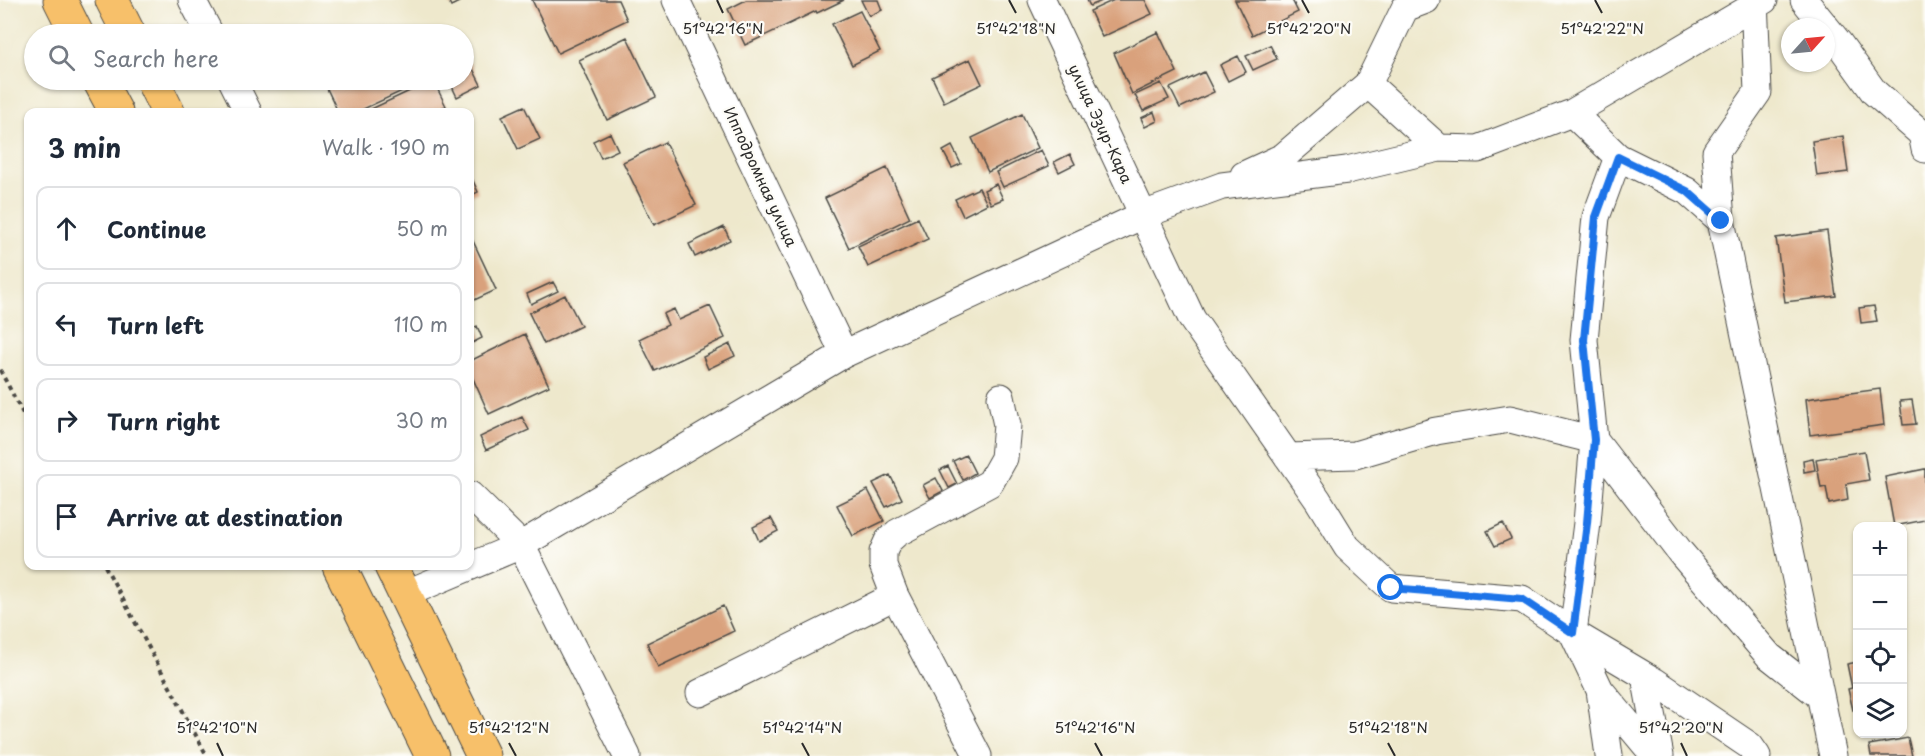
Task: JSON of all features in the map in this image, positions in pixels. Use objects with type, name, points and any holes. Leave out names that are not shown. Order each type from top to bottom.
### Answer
[{"type":"main road","points":[[60,0],[72,24]]},
{"type":"main road","points":[[112,0],[124,24]]},
{"type":"main road","points":[[104,90],[114,108]]},
{"type":"main road","points":[[157,90],[166,108]]},
{"type":"main road","points":[[341,570],[432,756]]},
{"type":"main road","points":[[398,580],[483,756]]},
{"type":"street","points":[[192,0],[205,24]]},
{"type":"street","name":"Ипподромная улица","points":[[676,0],[844,354]]},
{"type":"street","name":"улица Эзир-Кара","points":[[1042,0],[1192,319],[1347,546],[1391,588],[1522,599],[1645,676],[1750,746],[1757,756]]},
{"type":"street","points":[[1804,0],[1874,92],[1922,134],[1925,149]]},
{"type":"street","points":[[1222,186],[1347,170],[1439,148],[1478,148],[1572,113],[1758,2]]},
{"type":"street","points":[[1758,2],[1758,92],[1716,152],[1721,221],[1833,756]]},
{"type":"street","points":[[474,558],[521,545],[844,354],[1143,214],[1222,186],[1283,157],[1368,84],[1411,3]]},
{"type":"street","points":[[1368,84],[1439,148]]},
{"type":"street","points":[[237,90],[246,108]]},
{"type":"street","points":[[1572,113],[1618,157],[1687,191],[1721,221]]},
{"type":"street","points":[[1618,157],[1596,217],[1584,340],[1594,440],[1587,523],[1573,633],[1600,690],[1655,756]]},
{"type":"street","points":[[978,756],[895,596],[883,565],[883,552],[888,541],[897,533],[990,483],[1004,458],[1007,425],[1000,397]]},
{"type":"street","points":[[1288,457],[1355,455],[1436,431],[1510,419],[1594,440],[1680,552],[1769,656],[1820,696]]},
{"type":"street","points":[[474,499],[521,545],[627,756]]},
{"type":"street","points":[[398,580],[433,570]]},
{"type":"street","points":[[700,693],[895,596]]},
{"type":"street","points":[[1645,676],[1659,756]]},
{"type":"street","points":[[1600,690],[1609,756]]},
{"type":"path","points":[[0,370],[24,415]]},
{"type":"path","points":[[107,570],[207,756]]},
{"type":"building","points":[[448,0],[463,0],[451,6]]},
{"type":"building","points":[[532,0],[618,0],[627,20],[558,53]]},
{"type":"building","points":[[746,0],[844,0],[745,45],[728,9]]},
{"type":"building","points":[[861,0],[878,0],[882,10],[869,16]]},
{"type":"building","points":[[1087,0],[1104,0],[1090,6]]},
{"type":"building","points":[[1114,0],[1145,0],[1152,14],[1102,37],[1090,11]]},
{"type":"building","points":[[1235,0],[1292,0],[1298,12],[1252,35]]},
{"type":"building","points":[[860,11],[880,51],[852,65],[832,24]]},
{"type":"building","points":[[1158,32],[1177,72],[1132,94],[1114,53]]},
{"type":"building","points":[[627,37],[656,97],[607,120],[579,60]]},
{"type":"building","points":[[1270,45],[1277,59],[1253,70],[1246,56]]},
{"type":"building","points":[[1238,56],[1246,72],[1228,81],[1220,65]]},
{"type":"building","points":[[970,59],[982,84],[944,102],[932,77]]},
{"type":"building","points":[[474,71],[481,85],[474,88]]},
{"type":"building","points":[[1204,72],[1214,92],[1180,108],[1170,88]]},
{"type":"building","points":[[1161,83],[1169,99],[1143,111],[1135,95]]},
{"type":"building","points":[[328,90],[404,90],[366,108],[336,108]]},
{"type":"building","points":[[412,90],[438,90],[446,106],[441,108],[374,108]]},
{"type":"building","points":[[454,90],[471,90],[457,97]]},
{"type":"building","points":[[524,106],[540,139],[518,149],[502,116]]},
{"type":"building","points":[[1154,112],[1157,121],[1145,127],[1141,118]]},
{"type":"building","points":[[1022,114],[1038,148],[988,172],[972,138]]},
{"type":"building","points":[[610,133],[618,150],[601,158],[593,141]]},
{"type":"building","points":[[1843,136],[1848,172],[1817,176],[1812,141]]},
{"type":"building","points":[[665,142],[696,205],[654,225],[623,162]]},
{"type":"building","points":[[952,146],[961,164],[952,168],[943,151]]},
{"type":"building","points":[[1041,150],[1049,166],[1003,187],[996,172]]},
{"type":"building","points":[[1070,154],[1075,164],[1059,172],[1054,162]]},
{"type":"building","points":[[887,168],[910,218],[849,248],[825,198]]},
{"type":"building","points":[[996,184],[1003,199],[991,204],[984,190]]},
{"type":"building","points":[[979,188],[987,204],[963,216],[955,199]]},
{"type":"building","points":[[918,218],[928,239],[868,267],[858,246]]},
{"type":"building","points":[[724,227],[730,240],[695,257],[689,244]]},
{"type":"building","points":[[1827,231],[1836,296],[1785,302],[1776,238]]},
{"type":"building","points":[[474,243],[496,290],[474,300]]},
{"type":"building","points":[[553,282],[558,291],[531,304],[527,294]]},
{"type":"building","points":[[565,295],[581,326],[544,344],[529,313]]},
{"type":"building","points":[[710,306],[725,338],[655,371],[639,339],[668,325],[663,314],[674,309],[679,320]]},
{"type":"building","points":[[1874,306],[1877,321],[1861,323],[1859,308]]},
{"type":"building","points":[[477,326],[482,338],[474,342],[474,328]]},
{"type":"building","points":[[525,334],[549,386],[489,414],[474,381],[474,359]]},
{"type":"building","points":[[730,344],[735,356],[708,369],[703,357]]},
{"type":"building","points":[[1880,389],[1884,425],[1810,435],[1806,399]]},
{"type":"building","points":[[1912,400],[1916,424],[1903,425],[1900,401]]},
{"type":"building","points":[[522,417],[529,430],[486,450],[480,437]]},
{"type":"building","points":[[1864,451],[1869,480],[1846,484],[1848,500],[1829,504],[1826,487],[1821,488],[1816,459]]},
{"type":"building","points":[[966,455],[975,473],[963,480],[953,461]]},
{"type":"building","points":[[1813,458],[1815,470],[1804,472],[1803,460]]},
{"type":"building","points":[[948,466],[957,484],[949,488],[940,470]]},
{"type":"building","points":[[1925,469],[1925,520],[1907,523],[1893,522],[1885,477]]},
{"type":"building","points":[[890,475],[902,499],[886,507],[873,483]]},
{"type":"building","points":[[936,478],[943,491],[930,498],[923,485]]},
{"type":"building","points":[[868,490],[884,521],[853,536],[837,505]]},
{"type":"building","points":[[771,518],[778,531],[759,541],[753,527]]},
{"type":"building","points":[[1503,523],[1511,539],[1495,546],[1487,531]]},
{"type":"building","points":[[723,606],[734,631],[658,667],[647,643]]},
{"type":"building","points":[[1853,663],[1853,710],[1848,689],[1852,688],[1847,664]]},
{"type":"building","points":[[1908,738],[1912,756],[1871,756],[1869,745]]},
{"type":"route","points":[[1391,588],[1522,599],[1573,633],[1587,523],[1594,440],[1584,340],[1596,217],[1618,157],[1687,191],[1721,221]]}]
